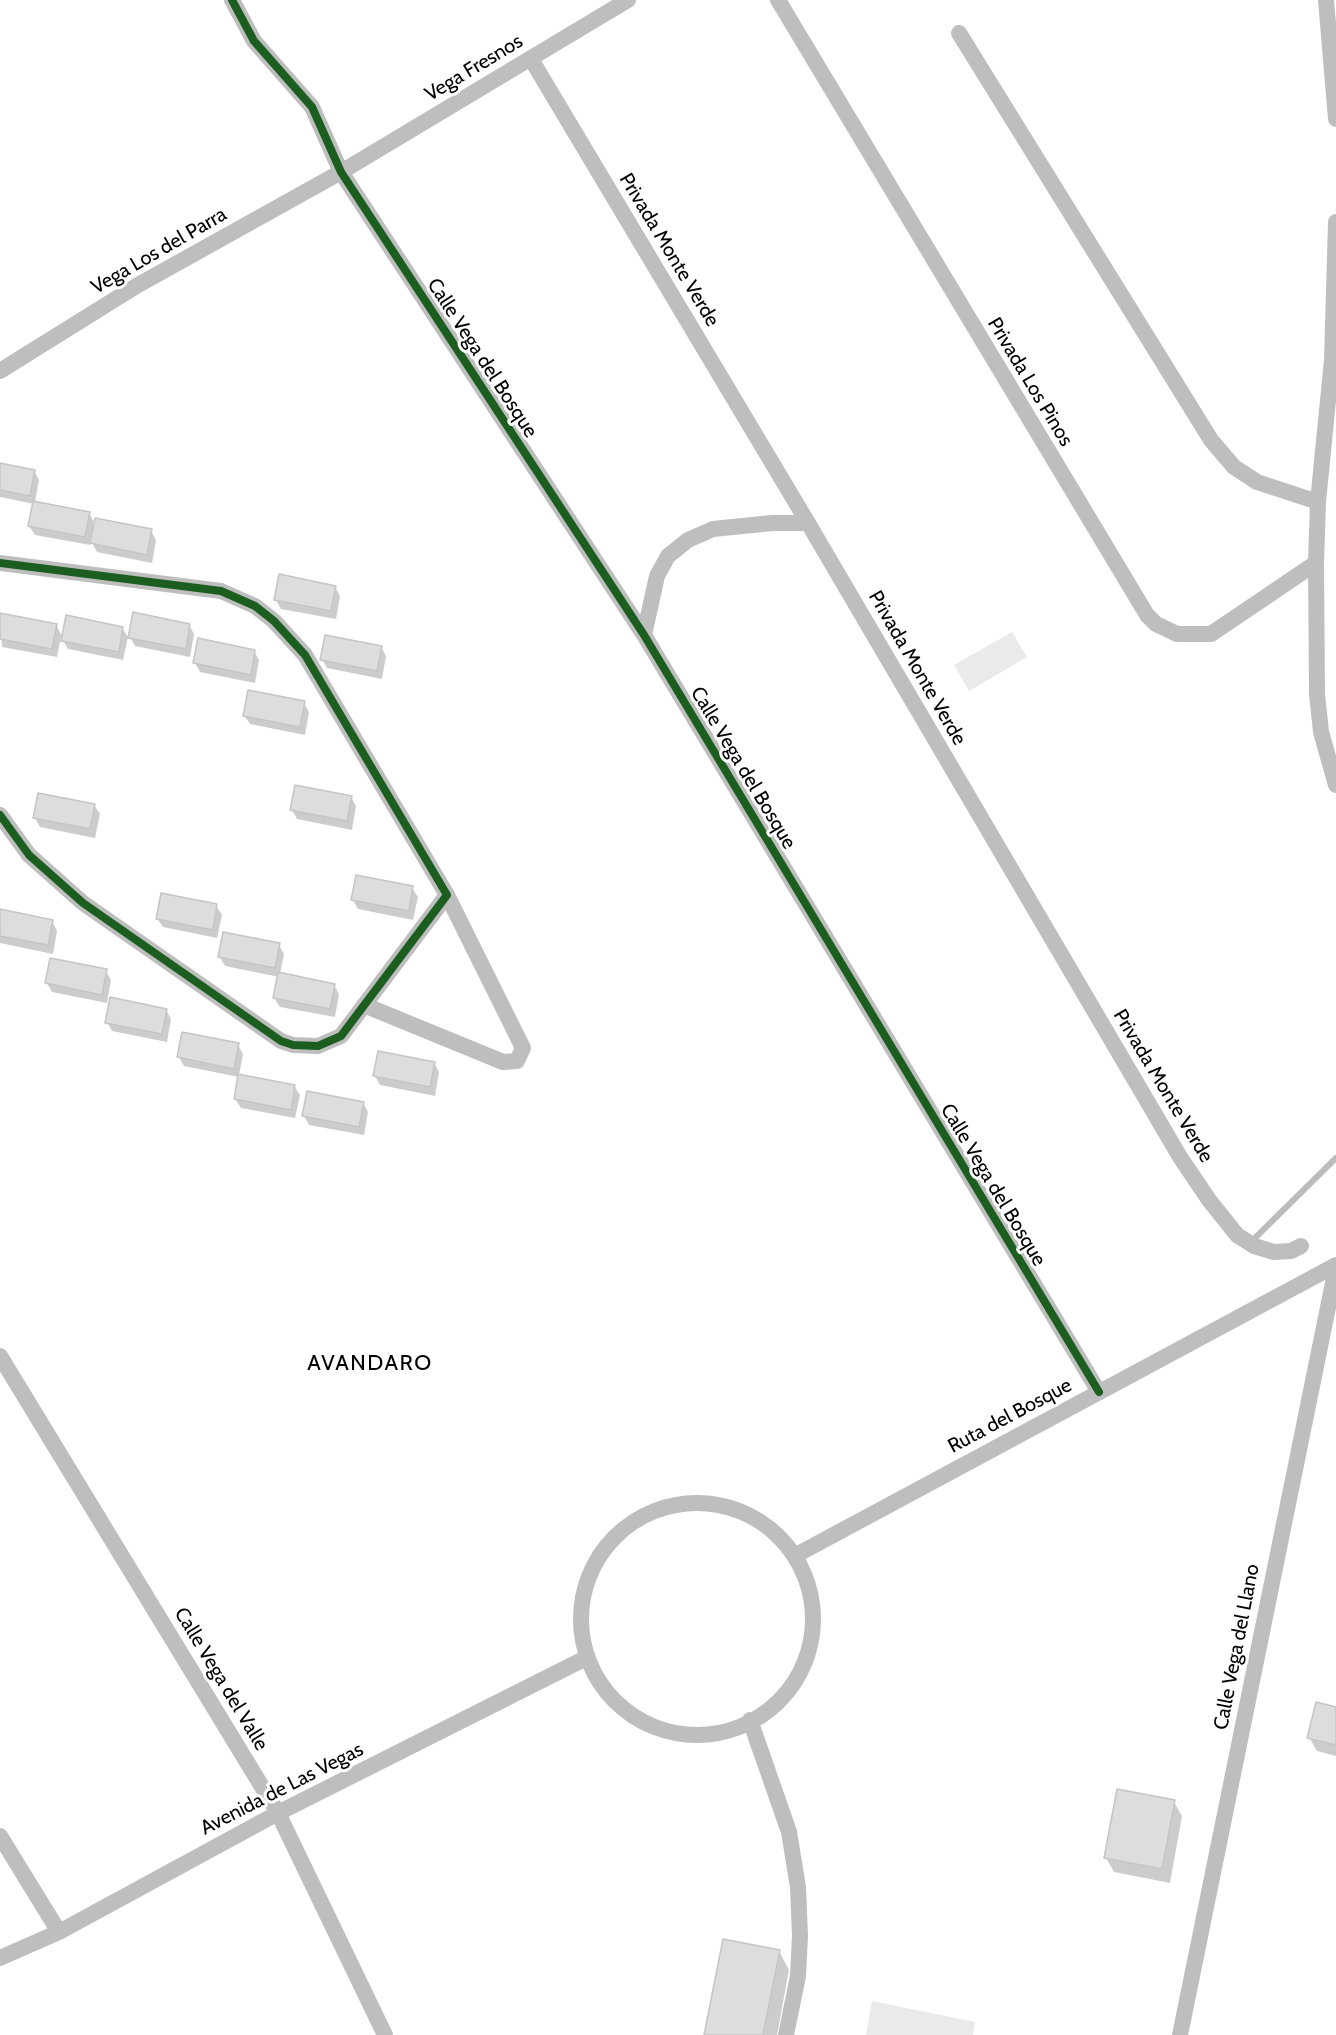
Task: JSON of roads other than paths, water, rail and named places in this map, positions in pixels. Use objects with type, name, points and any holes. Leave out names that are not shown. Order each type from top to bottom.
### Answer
[{"type":"street","name":"Calle Vega del Bosque","points":[[232,0],[254,41],[312,107],[342,172],[644,635],[1099,1392]]},
{"type":"street","name":"Vega Fresnos","points":[[342,172],[628,0]]},
{"type":"street","name":"Privada Los Pinos","points":[[778,0],[1147,615],[1156,624],[1178,634],[1211,634],[1316,563]]},
{"type":"street","points":[[1326,0],[1336,97],[1336,119]]},
{"type":"street","points":[[958,33],[1211,440],[1234,467],[1257,482],[1318,502]]},
{"type":"street","name":"Privada Monte Verde","points":[[531,59],[808,523],[1145,1101],[1209,1200],[1237,1234],[1254,1246],[1274,1252],[1291,1251],[1301,1246]]},
{"type":"street","name":"Vega Los del Parra","points":[[0,371],[138,285],[342,172]]},
{"type":"street","points":[[1336,222],[1332,360],[1318,502],[1316,563],[1317,694],[1321,732],[1336,785]]},
{"type":"street","points":[[644,635],[657,576],[668,556],[688,540],[721,528],[808,523]]},
{"type":"street","points":[[0,563],[221,591],[255,606],[274,621],[305,655],[447,895],[523,1048],[517,1061],[503,1062],[364,1005]]},
{"type":"street","points":[[0,815],[29,855],[74,896],[281,1041],[305,1047],[330,1042],[341,1036],[447,895]]},
{"type":"street","name":"Ruta del Bosque","points":[[798,1554],[1336,1267]]},
{"type":"street","name":"Calle Vega del Llano","points":[[1180,2035],[1336,1267]]},
{"type":"street","name":"Calle Vega del Valle","points":[[0,1356],[278,1813],[385,2035]]},
{"type":"street","points":[[705,1502],[742,1509],[774,1527],[798,1554],[814,1600],[809,1650],[783,1694],[750,1720],[710,1734],[678,1735],[646,1726],[620,1710],[598,1687],[585,1659],[579,1622],[586,1585],[604,1551],[632,1525],[667,1508],[705,1502]]},
{"type":"street","name":"Avenida de Las Vegas","points":[[0,1958],[59,1932],[278,1813],[585,1659]]},
{"type":"street","points":[[750,1720],[789,1832],[798,1887],[800,1936],[798,1976],[786,2035]]},
{"type":"street","points":[[0,1836],[59,1932]]},
{"type":"waterway","points":[[1256,1237],[1336,1158]]},
{"type":"district","name":"AVANDARO","points":[[370,1364]]}]
